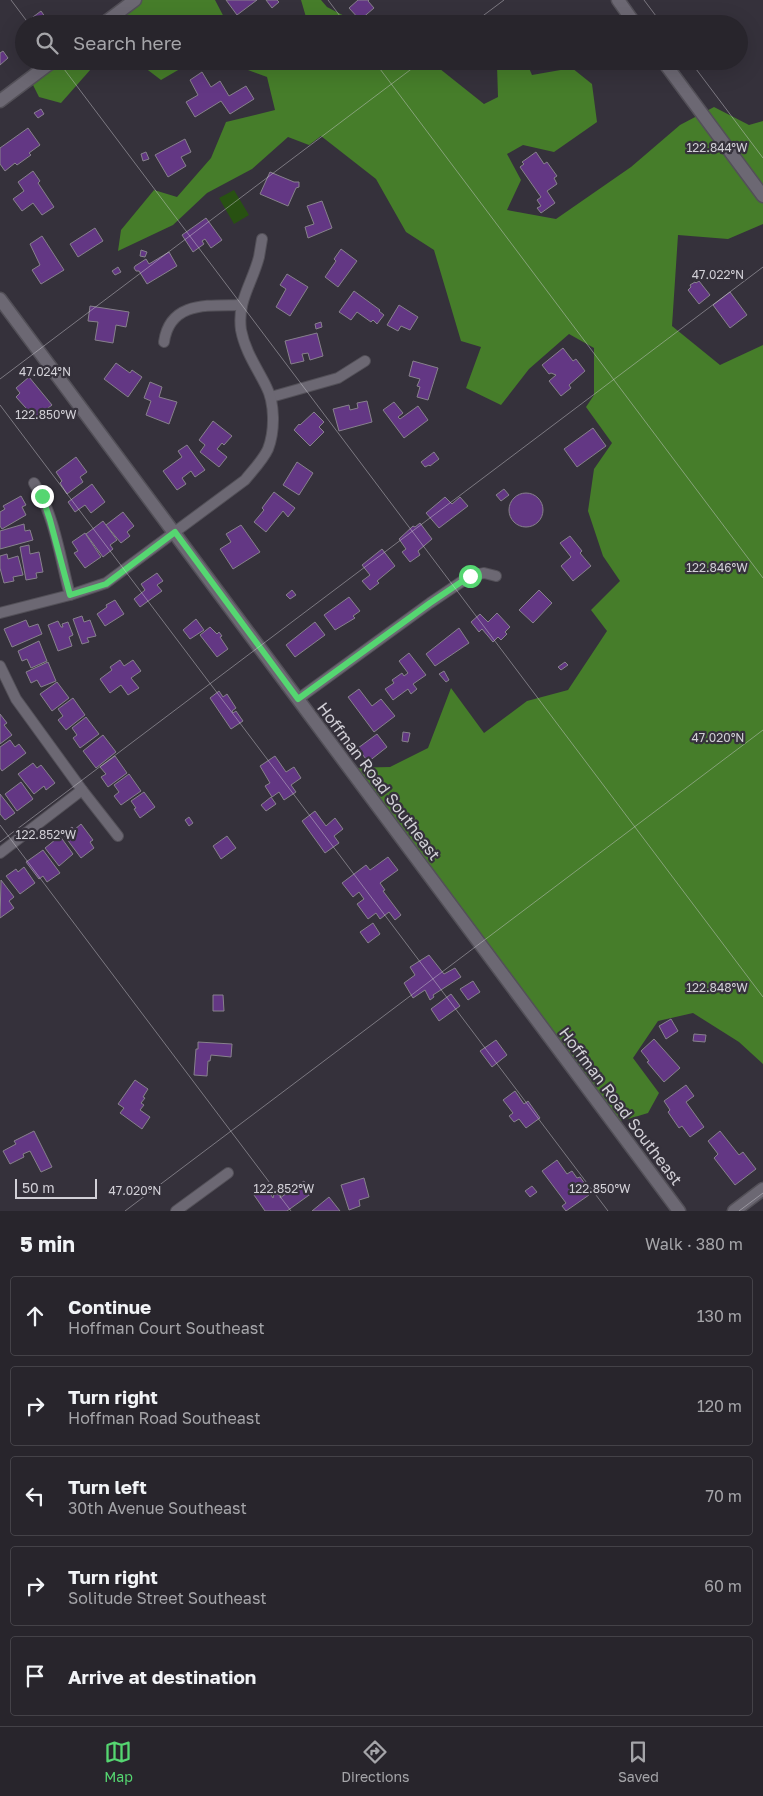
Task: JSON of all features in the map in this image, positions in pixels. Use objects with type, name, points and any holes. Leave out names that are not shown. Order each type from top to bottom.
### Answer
[{"type":"street","points":[[115,15],[135,0]]},
{"type":"street","points":[[618,0],[629,15]]},
{"type":"street","points":[[0,101],[41,70]]},
{"type":"street","points":[[670,70],[763,196]]},
{"type":"street","points":[[0,613],[106,584],[245,480],[260,461],[267,450],[272,435],[271,397],[246,347],[242,331],[241,305],[258,258],[262,239]]},
{"type":"street","name":"Hoffman Road Southeast","points":[[1,304],[175,532],[679,1211]]},
{"type":"street","points":[[164,342],[166,333],[175,317],[198,305],[241,305]]},
{"type":"street","points":[[271,397],[338,378],[365,360]]},
{"type":"street","points":[[34,483],[42,496],[50,520],[70,595]]},
{"type":"street","points":[[298,699],[470,576],[484,573],[496,576]]},
{"type":"street","points":[[0,666],[16,699],[118,836]]},
{"type":"street","points":[[0,853],[82,790]]},
{"type":"street","points":[[176,1211],[228,1173]]},
{"type":"street","points":[[734,1211],[763,1189]]},
{"type":"green space","points":[[135,0],[215,0],[223,15],[115,15]]},
{"type":"green space","points":[[301,0],[321,0],[327,7],[343,15],[305,15]]},
{"type":"green space","points":[[42,70],[90,70],[61,103],[39,97],[30,79]]},
{"type":"green space","points":[[148,70],[178,70],[161,80]]},
{"type":"green space","points":[[248,70],[441,70],[484,104],[498,97],[497,70],[530,70],[532,75],[561,70],[574,70],[592,84],[597,122],[554,152],[523,145],[507,154],[521,180],[507,210],[556,219],[631,167],[680,125],[714,107],[749,125],[763,121],[763,224],[728,239],[678,235],[672,326],[720,365],[763,345],[763,1064],[739,1042],[693,1013],[658,1021],[633,1058],[659,1093],[648,1113],[615,1123],[348,768],[390,767],[428,748],[451,688],[484,733],[527,701],[568,690],[607,631],[591,610],[620,581],[603,556],[588,511],[594,469],[612,443],[586,407],[594,395],[594,348],[569,334],[529,369],[501,405],[466,388],[481,347],[461,341],[434,250],[406,232],[376,179],[321,136],[309,145],[288,137],[252,169],[207,193],[173,225],[118,251],[121,230],[154,190],[177,197],[211,158],[226,122],[275,110],[267,77]]},
{"type":"green space","points":[[234,190],[249,215],[234,224],[219,198]]},
{"type":"building","points":[[226,0],[257,0],[237,15]]},
{"type":"building","points":[[266,0],[277,0],[279,2],[272,8]]},
{"type":"building","points":[[358,0],[369,0],[374,8],[366,15],[355,15],[349,8]]},
{"type":"building","points":[[41,11],[44,15],[36,15]]},
{"type":"building","points":[[3,51],[8,58],[0,65],[0,53]]},
{"type":"building","points":[[202,72],[211,87],[220,81],[229,96],[246,86],[254,99],[230,114],[221,101],[195,117],[186,102],[198,95],[190,80]]},
{"type":"building","points":[[41,109],[44,114],[38,118],[34,113]]},
{"type":"building","points":[[28,128],[40,145],[29,153],[31,155],[17,165],[15,163],[5,171],[0,164],[0,148]]},
{"type":"building","points":[[185,139],[191,152],[181,157],[186,166],[168,177],[155,155]]},
{"type":"building","points":[[146,152],[149,159],[143,161],[141,154]]},
{"type":"building","points":[[536,152],[544,164],[547,162],[557,176],[554,178],[557,184],[547,191],[555,203],[541,213],[537,208],[541,206],[537,200],[541,197],[520,167],[524,164],[522,162]]},
{"type":"building","points":[[33,171],[40,181],[38,183],[54,207],[42,215],[33,203],[22,211],[13,199],[24,191],[18,182]]},
{"type":"building","points":[[270,172],[294,182],[299,182],[299,187],[296,188],[288,206],[260,194]]},
{"type":"building","points":[[322,201],[332,228],[308,238],[305,227],[314,224],[307,206]]},
{"type":"building","points":[[206,218],[222,240],[211,248],[205,239],[202,241],[204,244],[193,252],[182,235]]},
{"type":"building","points":[[95,228],[103,241],[78,257],[70,244]]},
{"type":"building","points":[[42,236],[64,270],[41,284],[32,270],[40,265],[30,244]]},
{"type":"building","points":[[341,249],[357,261],[338,287],[325,277],[336,261],[334,259]]},
{"type":"building","points":[[141,250],[147,252],[145,257],[140,256]]},
{"type":"building","points":[[169,252],[177,266],[147,284],[139,271],[136,271],[134,268],[135,266],[146,259],[149,264]]},
{"type":"building","points":[[118,267],[121,272],[115,275],[112,271]]},
{"type":"building","points":[[287,274],[308,287],[290,316],[276,307],[286,289],[280,285]]},
{"type":"building","points":[[699,281],[710,295],[699,304],[688,290],[691,287],[690,285]]},
{"type":"building","points":[[354,291],[384,315],[377,324],[357,312],[351,320],[339,312]]},
{"type":"building","points":[[730,292],[747,315],[730,328],[713,305]]},
{"type":"building","points":[[399,305],[418,317],[410,330],[401,326],[398,331],[387,325]]},
{"type":"building","points":[[90,306],[129,312],[126,327],[116,325],[113,343],[95,340],[98,322],[88,321]]},
{"type":"building","points":[[321,322],[322,327],[316,329],[315,324]]},
{"type":"building","points":[[317,333],[323,356],[310,360],[308,353],[302,354],[304,361],[291,364],[285,341]]},
{"type":"building","points":[[563,348],[573,361],[576,359],[585,371],[569,385],[571,388],[561,396],[549,381],[556,375],[549,374],[542,365]]},
{"type":"building","points":[[413,361],[438,368],[428,400],[417,397],[420,387],[417,386],[420,379],[409,376]]},
{"type":"building","points":[[116,363],[130,373],[132,370],[142,377],[128,397],[104,379]]},
{"type":"building","points":[[29,377],[52,405],[35,418],[16,397],[20,393],[16,388]]},
{"type":"building","points":[[150,382],[162,387],[159,397],[177,402],[169,424],[146,415],[151,401],[144,398]]},
{"type":"building","points":[[367,401],[372,422],[339,431],[333,409],[349,405],[350,410],[358,408],[357,403]]},
{"type":"building","points":[[394,402],[403,413],[398,417],[400,419],[418,406],[428,420],[404,438],[383,410]]},
{"type":"building","points":[[314,412],[324,422],[319,427],[324,432],[310,446],[294,430]]},
{"type":"building","points":[[213,421],[232,436],[224,445],[222,443],[217,449],[227,457],[219,467],[200,452],[205,445],[199,440]]},
{"type":"building","points":[[593,428],[606,446],[577,467],[564,449]]},
{"type":"building","points":[[187,445],[205,470],[195,477],[191,471],[182,478],[186,484],[177,490],[163,471],[182,457],[178,451]]},
{"type":"building","points":[[434,452],[439,459],[430,466],[425,467],[421,462]]},
{"type":"building","points":[[76,457],[87,472],[80,477],[83,482],[67,494],[56,472]]},
{"type":"building","points":[[297,462],[313,473],[299,495],[283,485]]},
{"type":"building","points":[[92,484],[105,502],[91,513],[85,505],[75,512],[68,502]]},
{"type":"building","points":[[504,489],[509,495],[501,501],[496,495]]},
{"type":"building","points":[[274,492],[295,508],[288,517],[283,511],[266,532],[254,522],[264,510],[262,508]]},
{"type":"building","points":[[526,493],[538,498],[543,510],[538,522],[526,527],[514,522],[509,510],[514,498]]},
{"type":"building","points":[[21,496],[26,505],[22,507],[26,515],[2,529],[0,526],[0,512],[5,509],[3,506]]},
{"type":"building","points":[[445,497],[452,504],[460,497],[468,506],[439,528],[426,513]]},
{"type":"building","points":[[123,512],[134,526],[127,532],[130,536],[121,543],[106,525]]},
{"type":"building","points":[[103,521],[117,540],[110,545],[113,549],[103,557],[86,534]]},
{"type":"building","points":[[420,523],[432,539],[418,551],[420,555],[410,562],[402,552],[406,549],[399,539],[413,526],[415,527]]},
{"type":"building","points":[[24,524],[25,531],[30,530],[33,540],[0,549],[0,531]]},
{"type":"building","points":[[241,525],[260,552],[233,569],[220,549],[231,542],[226,534]]},
{"type":"building","points":[[85,533],[101,557],[85,568],[74,553],[78,551],[72,542]]},
{"type":"building","points":[[570,536],[582,551],[580,553],[591,566],[573,581],[561,566],[571,557],[560,543]]},
{"type":"building","points":[[29,545],[30,554],[39,552],[43,572],[36,573],[37,578],[26,580],[20,547]]},
{"type":"building","points":[[382,549],[395,566],[377,581],[379,583],[370,590],[362,581],[370,575],[362,565]]},
{"type":"building","points":[[7,554],[8,559],[18,556],[23,575],[13,577],[14,581],[4,583],[0,568],[0,556]]},
{"type":"building","points":[[157,573],[163,581],[157,585],[162,591],[140,607],[134,599],[145,590],[141,584]]},
{"type":"building","points":[[292,590],[296,595],[290,599],[286,595]]},
{"type":"building","points":[[539,590],[552,603],[533,623],[519,610]]},
{"type":"building","points":[[349,597],[360,611],[353,616],[355,618],[335,630],[324,615]]},
{"type":"building","points":[[115,600],[124,614],[105,626],[97,614],[107,607],[106,605]]},
{"type":"building","points":[[497,613],[510,627],[505,632],[507,634],[501,640],[498,637],[493,642],[482,629],[479,632],[471,622],[480,614],[488,622]]},
{"type":"building","points":[[82,616],[84,622],[90,620],[96,636],[87,638],[89,642],[82,644],[73,619]]},
{"type":"building","points":[[196,619],[204,630],[190,639],[183,630]]},
{"type":"building","points":[[26,620],[29,627],[38,624],[42,634],[12,647],[4,629]]},
{"type":"building","points":[[58,621],[61,627],[63,627],[62,624],[68,622],[73,635],[69,637],[72,646],[58,651],[48,625]]},
{"type":"building","points":[[315,622],[325,635],[295,657],[286,645]]},
{"type":"building","points":[[210,627],[217,634],[219,632],[228,649],[217,657],[200,635]]},
{"type":"building","points":[[459,628],[469,643],[435,666],[426,654]]},
{"type":"building","points":[[39,641],[47,661],[31,668],[27,659],[22,661],[18,651]]},
{"type":"building","points":[[409,653],[426,675],[413,684],[417,689],[411,694],[408,689],[393,700],[385,689],[394,683],[392,680],[402,673],[404,676],[408,673],[399,661]]},
{"type":"building","points":[[120,660],[124,666],[133,660],[141,671],[131,678],[139,688],[128,695],[121,685],[110,693],[100,679],[112,670],[110,667]]},
{"type":"building","points":[[48,662],[56,681],[41,687],[37,680],[31,683],[26,672]]},
{"type":"building","points":[[565,662],[568,665],[561,670],[558,667]]},
{"type":"building","points":[[444,671],[449,680],[446,682],[439,674]]},
{"type":"building","points":[[57,682],[69,698],[52,711],[40,694]]},
{"type":"building","points":[[359,689],[372,706],[381,699],[395,716],[374,732],[348,697]]},
{"type":"building","points":[[219,691],[223,697],[227,694],[236,708],[232,711],[233,713],[236,711],[243,721],[231,729],[210,698]]},
{"type":"building","points":[[73,698],[85,715],[66,730],[58,720],[63,716],[58,709]]},
{"type":"building","points":[[0,714],[7,723],[4,725],[12,735],[0,744]]},
{"type":"building","points":[[86,717],[99,734],[80,748],[73,738],[77,735],[72,728]]},
{"type":"building","points":[[403,732],[410,733],[408,742],[402,741]]},
{"type":"building","points":[[377,734],[387,747],[368,762],[358,748]]},
{"type":"building","points":[[103,735],[116,752],[96,768],[83,751]]},
{"type":"building","points":[[10,740],[15,747],[19,744],[26,753],[2,771],[0,768],[0,747]]},
{"type":"building","points":[[115,756],[127,773],[108,787],[101,777],[106,774],[100,767]]},
{"type":"building","points":[[275,756],[286,772],[294,767],[301,778],[291,785],[296,792],[284,800],[279,792],[272,797],[265,786],[270,783],[260,766]]},
{"type":"building","points":[[33,763],[37,768],[41,765],[55,783],[46,790],[44,786],[34,794],[18,774]]},
{"type":"building","points":[[129,774],[141,791],[121,805],[114,796],[119,792],[114,785]]},
{"type":"building","points":[[21,782],[33,799],[17,811],[5,794]]},
{"type":"building","points":[[144,792],[155,807],[140,818],[131,801]]},
{"type":"building","points":[[0,794],[15,813],[5,820],[0,814]]},
{"type":"building","points":[[271,797],[276,804],[266,811],[261,805]]},
{"type":"building","points":[[315,811],[326,826],[335,818],[343,829],[334,836],[339,843],[325,853],[302,821]]},
{"type":"building","points":[[189,817],[193,823],[189,826],[185,820]]},
{"type":"building","points":[[81,824],[93,840],[90,842],[94,848],[81,858],[63,834],[72,827],[74,830]]},
{"type":"building","points":[[60,836],[73,854],[59,866],[45,848]]},
{"type":"building","points":[[227,836],[236,848],[221,859],[213,846]]},
{"type":"building","points":[[43,850],[60,873],[47,882],[43,876],[39,879],[26,862]]},
{"type":"building","points":[[388,857],[398,870],[380,883],[385,890],[383,891],[401,915],[395,920],[389,912],[380,919],[376,913],[368,919],[357,904],[364,899],[359,892],[353,897],[342,883],[366,865],[370,870]]},
{"type":"building","points":[[24,867],[35,883],[20,894],[6,876],[16,869],[18,872]]},
{"type":"building","points":[[1,880],[14,897],[9,901],[14,908],[0,918]]},
{"type":"building","points":[[373,923],[380,934],[368,943],[360,932]]},
{"type":"building","points":[[429,955],[444,974],[455,968],[461,977],[433,995],[434,997],[430,1000],[425,990],[413,998],[404,983],[415,975],[410,967]]},
{"type":"building","points":[[473,981],[480,992],[468,1000],[460,989]]},
{"type":"building","points":[[451,994],[460,1006],[439,1021],[431,1009]]},
{"type":"building","points":[[213,995],[223,995],[224,1011],[213,1011]]},
{"type":"building","points":[[671,1019],[678,1031],[666,1039],[659,1026]]},
{"type":"building","points":[[694,1034],[706,1035],[705,1042],[693,1041]]},
{"type":"building","points":[[654,1039],[680,1068],[664,1082],[647,1062],[649,1061],[641,1051]]},
{"type":"building","points":[[496,1040],[507,1055],[492,1067],[480,1051]]},
{"type":"building","points":[[198,1042],[232,1044],[231,1057],[211,1055],[210,1061],[208,1061],[207,1076],[194,1075]]},
{"type":"building","points":[[135,1080],[148,1089],[141,1103],[144,1105],[140,1110],[150,1117],[142,1129],[120,1113],[124,1108],[118,1104]]},
{"type":"building","points":[[686,1085],[694,1096],[686,1102],[704,1127],[690,1137],[682,1126],[679,1128],[668,1112],[670,1110],[664,1101]]},
{"type":"building","points":[[515,1091],[524,1104],[528,1101],[540,1118],[526,1128],[519,1119],[514,1122],[509,1116],[513,1113],[503,1100]]},
{"type":"building","points":[[34,1131],[52,1167],[41,1172],[30,1151],[23,1154],[24,1157],[10,1164],[3,1151],[16,1144],[14,1141]]},
{"type":"building","points":[[720,1131],[739,1155],[743,1152],[756,1169],[735,1185],[714,1158],[718,1154],[708,1141]]},
{"type":"building","points":[[557,1160],[567,1174],[572,1171],[577,1178],[580,1177],[589,1195],[566,1211],[562,1206],[566,1203],[542,1171]]},
{"type":"building","points":[[364,1178],[369,1197],[359,1200],[360,1206],[349,1210],[341,1185]]},
{"type":"building","points":[[304,1181],[312,1193],[287,1211],[265,1211],[254,1195],[266,1187],[273,1198],[274,1194],[281,1195],[280,1198]]},
{"type":"building","points":[[532,1186],[537,1192],[530,1197],[525,1191]]},
{"type":"building","points":[[329,1197],[340,1211],[312,1211]]},
{"type":"route","points":[[42,496],[70,595],[106,584],[175,532],[298,699],[470,576]]}]
